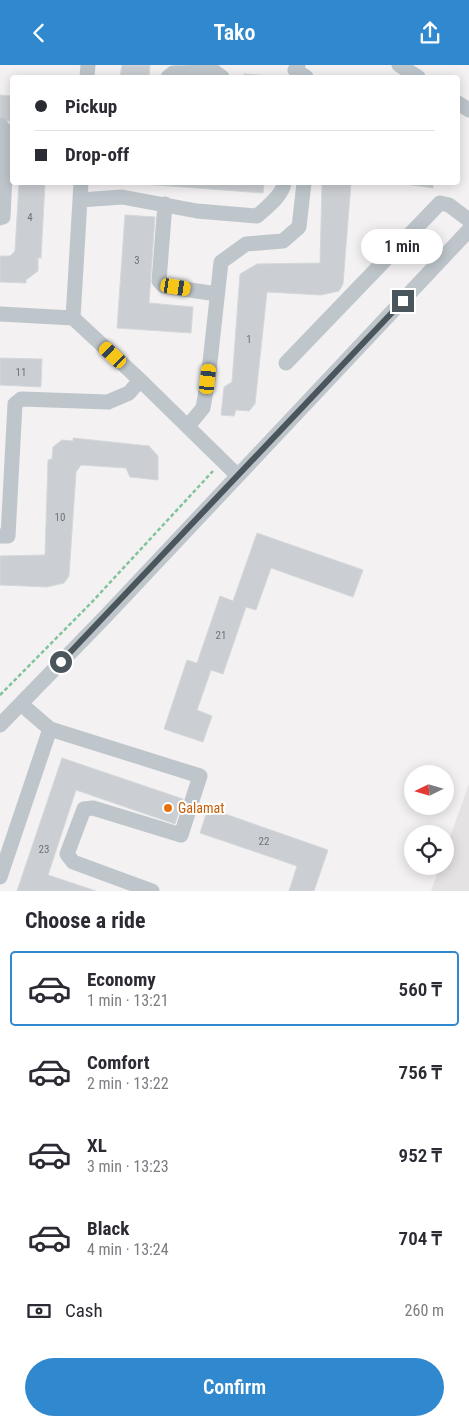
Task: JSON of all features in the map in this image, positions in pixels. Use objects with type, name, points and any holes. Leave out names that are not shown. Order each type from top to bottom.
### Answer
[{"type":"street","points":[[399,65],[415,75]]},
{"type":"street","points":[[170,75],[173,73],[215,72],[219,75]]},
{"type":"street","points":[[0,125],[7,132],[3,217],[0,218]]},
{"type":"street","points":[[73,318],[81,185]]},
{"type":"street","points":[[80,200],[122,197],[197,211],[257,216],[269,205],[284,185]]},
{"type":"street","points":[[188,426],[204,408],[221,262],[246,244],[283,241],[299,227],[304,185]]},
{"type":"street","points":[[286,363],[440,203],[449,205],[469,220]]},
{"type":"street","points":[[165,204],[159,281],[164,286],[217,294]]},
{"type":"street","points":[[0,725],[105,617],[469,230]]},
{"type":"street","points":[[0,314],[73,318],[140,380],[237,475]]},
{"type":"street","points":[[0,536],[8,536],[15,404],[21,399],[108,401],[129,393],[140,380]]},
{"type":"street","points":[[21,703],[50,729],[200,777],[181,835],[93,807],[84,809],[67,854],[73,862],[152,891]]},
{"type":"street","points":[[0,877],[50,729]]},
{"type":"path","points":[[0,695],[91,603],[223,461]]},
{"type":"shaded area","points":[[469,784],[469,891],[431,891],[437,875],[454,875],[454,826]]},
{"type":"building","points":[[122,65],[150,65],[149,75],[120,75]]},
{"type":"building","points":[[0,95],[10,96],[10,121],[0,121]]},
{"type":"building","points":[[19,185],[45,185],[41,258],[38,258],[38,271],[26,280],[26,283],[0,282],[0,256],[10,256],[15,251]]},
{"type":"building","points":[[156,185],[264,185],[263,193]]},
{"type":"building","points":[[322,185],[351,185],[343,284],[339,291],[321,295],[267,292],[255,404],[249,411],[236,410],[234,416],[221,415],[224,387],[232,382],[240,274],[257,264],[320,263]]},
{"type":"building","points":[[412,185],[433,185],[433,188]]},
{"type":"building","points":[[125,215],[155,217],[149,303],[193,307],[191,333],[117,328]]},
{"type":"building","points":[[0,358],[42,359],[41,387],[0,385]]},
{"type":"building","points":[[73,438],[149,446],[158,456],[158,480],[130,477],[126,468],[81,465],[76,472],[69,576],[64,583],[47,587],[0,585],[0,556],[45,555],[48,460],[52,459],[53,447],[62,440],[73,441]]},
{"type":"building","points":[[257,533],[363,570],[353,597],[271,568],[256,610],[246,607],[223,674],[211,670],[197,710],[212,716],[203,742],[164,729],[187,660],[197,663],[220,596],[233,601]]},
{"type":"building","points":[[62,758],[183,799],[175,824],[76,790],[48,875],[96,891],[17,891]]},
{"type":"building","points":[[208,808],[328,850],[314,891],[289,891],[297,866],[200,833]]},
{"type":"place","name":"Galamat","points":[[168,808]]},
{"type":"route","points":[[61,662],[403,301]]}]
